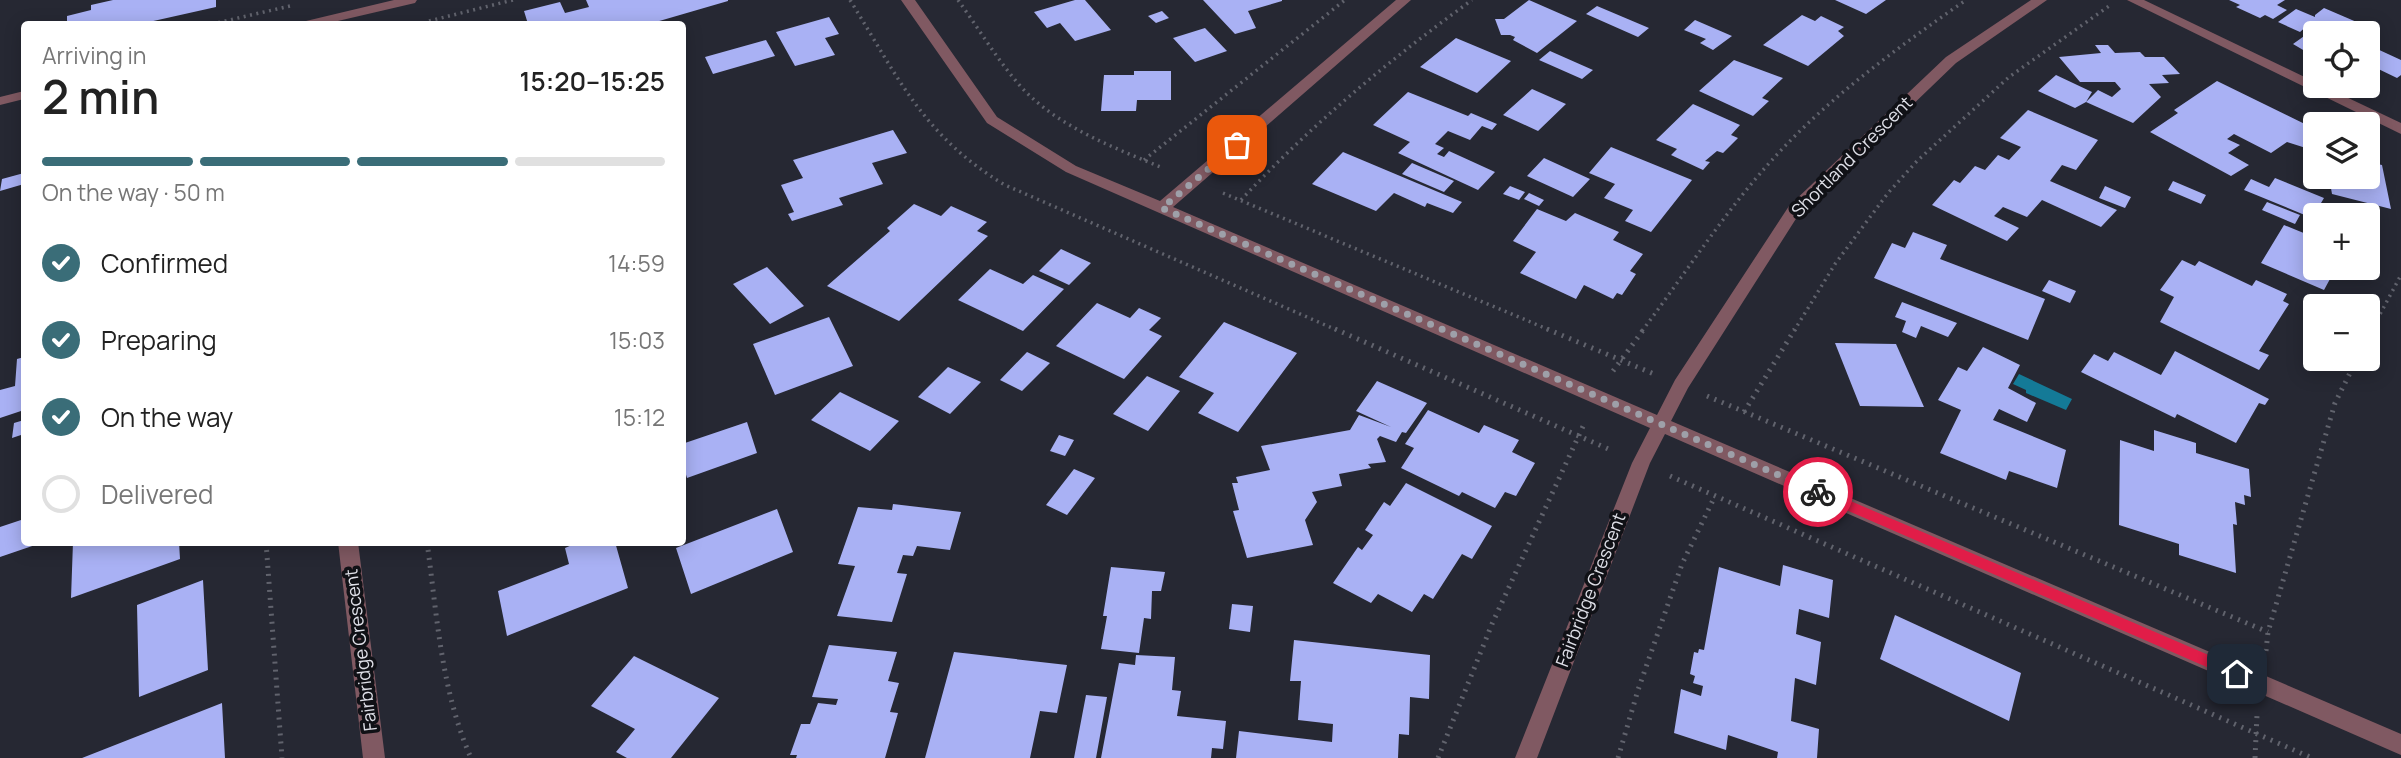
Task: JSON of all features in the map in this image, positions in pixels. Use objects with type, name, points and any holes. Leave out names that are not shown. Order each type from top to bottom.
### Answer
[{"type":"street","points":[[323,21],[410,0]]},
{"type":"street","points":[[908,0],[992,120],[1071,169],[2401,745]]},
{"type":"street","points":[[1162,208],[1404,0]]},
{"type":"street","name":"Shortland Crescent","points":[[1661,425],[1681,385],[1794,210],[1951,60],[2040,0]]},
{"type":"street","points":[[2134,0],[2401,129]]},
{"type":"street","points":[[0,101],[21,96]]},
{"type":"street","name":"Fairbridge Crescent","points":[[1526,758],[1641,463],[1661,425]]},
{"type":"street","name":"Fairbridge Crescent","points":[[348,546],[374,758]]},
{"type":"path","points":[[429,21],[513,0]]},
{"type":"path","points":[[850,0],[919,109],[948,144],[977,168],[1005,185],[1578,436],[1492,624],[1438,758]]},
{"type":"path","points":[[958,0],[1012,74],[1034,99],[1088,136],[1619,359],[1746,190],[1774,158],[1807,125],[1886,56],[1966,0]]},
{"type":"path","points":[[1144,160],[1311,24],[1345,0]]},
{"type":"path","points":[[1241,200],[1279,159],[1424,35],[1472,0]]},
{"type":"path","points":[[225,21],[300,3]]},
{"type":"path","points":[[2104,9],[2010,77],[1917,161],[1895,185],[1835,264],[1744,412],[2268,632],[2335,403],[2351,371]]},
{"type":"path","points":[[2380,314],[2401,275]]},
{"type":"path","points":[[1618,758],[1638,690],[1682,564],[1715,496],[2312,758]]},
{"type":"path","points":[[266,546],[282,758]]},
{"type":"path","points":[[428,546],[450,698],[462,741],[471,758]]},
{"type":"path","points":[[2255,733],[2255,758]]},
{"type":"water","points":[[2019,374],[2072,399],[2066,410],[2026,393],[2026,390],[2013,384]]},
{"type":"building","points":[[113,0],[216,0],[216,7],[153,21],[67,21],[67,16],[91,10],[91,5]]},
{"type":"building","points":[[586,0],[728,0],[659,21],[527,21],[524,11],[560,2],[565,13],[589,7]]},
{"type":"building","points":[[1075,0],[1085,0],[1111,30],[1075,41],[1060,23],[1047,28],[1034,12]]},
{"type":"building","points":[[1203,0],[1282,1],[1248,11],[1256,28],[1235,34]]},
{"type":"building","points":[[1529,0],[1577,21],[1537,53],[1513,40],[1515,37],[1501,35],[1495,19],[1504,19]]},
{"type":"building","points":[[1835,0],[1886,0],[1866,14]]},
{"type":"building","points":[[2229,0],[2285,0],[2277,5],[2287,10],[2273,19],[2265,15],[2260,18],[2236,7],[2240,5]]},
{"type":"building","points":[[1597,6],[1649,28],[1638,37],[1586,14]]},
{"type":"building","points":[[2324,8],[2354,21],[2303,21],[2303,29],[2300,32],[2278,22],[2296,9],[2315,15]]},
{"type":"building","points":[[1162,11],[1169,18],[1156,23],[1148,16]]},
{"type":"building","points":[[1802,15],[1815,21],[1821,16],[1844,27],[1838,31],[1844,36],[1808,66],[1763,45]]},
{"type":"building","points":[[829,17],[839,34],[825,38],[835,55],[795,66],[776,32]]},
{"type":"building","points":[[1695,20],[1732,36],[1713,50],[1700,43],[1706,39],[1684,30]]},
{"type":"building","points":[[1205,28],[1227,51],[1195,62],[1173,38]]},
{"type":"building","points":[[2303,37],[2303,50],[2293,44]]},
{"type":"building","points":[[1456,38],[1511,61],[1477,93],[1420,67]]},
{"type":"building","points":[[766,40],[775,56],[713,74],[705,57]]},
{"type":"building","points":[[2095,45],[2108,45],[2115,53],[2140,52],[2145,57],[2164,57],[2180,74],[2162,75],[2169,83],[2149,84],[2161,97],[2133,123],[2086,102],[2098,90],[2112,97],[2121,89],[2115,82],[2080,82],[2059,57],[2101,53]]},
{"type":"building","points":[[2380,50],[2401,60],[2401,75],[2397,78],[2380,70]]},
{"type":"building","points":[[1550,51],[1593,70],[1582,79],[1539,60]]},
{"type":"building","points":[[1734,60],[1783,78],[1762,98],[1769,101],[1753,116],[1699,91]]},
{"type":"building","points":[[1134,71],[1171,71],[1171,100],[1137,100],[1136,111],[1101,111],[1104,75],[1134,75]]},
{"type":"building","points":[[2056,75],[2092,92],[2086,102],[2075,108],[2038,91]]},
{"type":"building","points":[[2217,81],[2303,123],[2303,147],[2287,142],[2271,153],[2234,134],[2227,139],[2240,145],[2228,153],[2249,165],[2231,176],[2150,132],[2178,113],[2174,110]]},
{"type":"building","points":[[1532,89],[1566,104],[1538,131],[1503,115]]},
{"type":"building","points":[[1408,92],[1468,116],[1471,113],[1497,124],[1492,130],[1482,126],[1470,140],[1448,131],[1435,144],[1444,148],[1437,154],[1444,157],[1449,151],[1495,172],[1478,190],[1398,153],[1410,142],[1373,125]]},
{"type":"building","points":[[1693,104],[1740,125],[1731,135],[1738,138],[1723,153],[1717,151],[1705,161],[1710,162],[1703,170],[1671,155],[1677,149],[1656,140]]},
{"type":"building","points":[[2028,110],[2098,140],[2076,170],[2062,165],[2050,181],[2117,210],[2101,227],[2042,200],[2027,217],[2003,207],[1994,216],[2019,228],[2007,241],[1932,205],[1954,180],[1960,183],[1975,166],[1985,170],[1998,155],[2009,160],[2021,147],[2000,138]]},
{"type":"building","points":[[893,130],[907,153],[872,163],[883,184],[839,198],[843,205],[792,221],[788,214],[794,212],[781,185],[803,178],[793,160]]},
{"type":"building","points":[[1611,147],[1692,180],[1651,232],[1625,221],[1633,210],[1604,198],[1615,184],[1589,173]]},
{"type":"building","points":[[1343,152],[1462,202],[1453,213],[1427,203],[1425,207],[1394,193],[1376,211],[1312,184]]},
{"type":"building","points":[[1544,158],[1590,179],[1573,197],[1527,176]]},
{"type":"building","points":[[1412,163],[1454,181],[1444,192],[1402,174]]},
{"type":"building","points":[[2382,165],[2391,209],[2380,206],[2380,203],[2367,203],[2332,194],[2331,189],[2380,189]]},
{"type":"building","points":[[21,174],[21,185],[0,191],[2,179]]},
{"type":"building","points":[[2275,178],[2324,198],[2321,203],[2303,203],[2303,214],[2244,190],[2251,179],[2269,187]]},
{"type":"building","points":[[2173,181],[2206,195],[2201,204],[2168,190]]},
{"type":"building","points":[[1510,186],[1525,192],[1519,200],[1503,194]]},
{"type":"building","points":[[2105,186],[2131,197],[2125,208],[2099,198]]},
{"type":"building","points":[[1529,193],[1544,200],[1539,206],[1524,199]]},
{"type":"building","points":[[2267,202],[2300,215],[2295,224],[2262,210]]},
{"type":"building","points":[[914,204],[941,216],[951,206],[987,222],[977,231],[988,236],[899,321],[827,286],[890,231],[887,228]]},
{"type":"building","points":[[1537,209],[1566,221],[1575,213],[1619,232],[1613,240],[1643,254],[1630,271],[1636,274],[1622,295],[1617,293],[1613,299],[1584,285],[1576,299],[1520,273],[1536,252],[1513,241]]},
{"type":"building","points":[[2284,225],[2303,233],[2303,280],[2329,280],[2324,290],[2261,263]]},
{"type":"building","points":[[1913,232],[1947,245],[1940,259],[2045,299],[2028,340],[1874,278],[1892,243],[1905,248]]},
{"type":"building","points":[[1061,249],[1091,263],[1069,285],[1039,271]]},
{"type":"building","points":[[2182,260],[2195,266],[2199,261],[2252,286],[2256,280],[2287,294],[2283,301],[2289,304],[2259,351],[2269,355],[2259,370],[2160,322],[2174,297],[2160,290]]},
{"type":"building","points":[[767,267],[804,306],[770,324],[733,284]]},
{"type":"building","points":[[990,269],[1023,284],[1033,275],[1064,289],[1023,331],[958,300]]},
{"type":"building","points":[[2049,280],[2076,291],[2070,303],[2042,291]]},
{"type":"building","points":[[1902,302],[1957,323],[1948,337],[1921,326],[1916,338],[1902,332],[1906,321],[1895,317]]},
{"type":"building","points":[[1097,303],[1130,318],[1139,308],[1161,318],[1149,330],[1162,336],[1124,379],[1056,346]]},
{"type":"building","points":[[829,317],[853,366],[775,395],[753,344]]},
{"type":"building","points":[[1224,322],[1297,353],[1238,432],[1198,413],[1214,393],[1179,377]]},
{"type":"building","points":[[1835,343],[1896,344],[1924,407],[1860,406]]},
{"type":"building","points":[[1983,347],[2020,365],[2008,388],[2036,403],[2027,422],[1999,409],[1993,420],[2066,450],[2057,488],[2009,471],[2006,480],[1940,453],[1961,410],[1938,400],[1958,367],[1967,371]]},
{"type":"building","points":[[2175,351],[2269,399],[2265,405],[2259,403],[2236,443],[2177,414],[2175,418],[2081,372],[2094,354],[2108,361],[2114,352],[2161,375]]},
{"type":"building","points":[[1027,352],[1050,363],[1022,391],[1000,380]]},
{"type":"building","points":[[21,358],[21,411],[0,418],[0,390],[15,386],[17,359]]},
{"type":"building","points":[[948,367],[981,382],[950,414],[918,397]]},
{"type":"building","points":[[1147,376],[1180,391],[1148,431],[1113,414]]},
{"type":"building","points":[[1377,381],[1427,403],[1406,433],[1402,432],[1396,442],[1380,436],[1377,439],[1386,462],[1368,464],[1371,468],[1339,474],[1342,486],[1312,492],[1317,502],[1305,520],[1313,545],[1247,558],[1233,511],[1239,510],[1232,483],[1238,483],[1236,477],[1270,470],[1261,446],[1350,430],[1359,415],[1391,427],[1356,411]]},
{"type":"building","points":[[840,392],[899,421],[870,451],[811,420]]},
{"type":"building","points":[[1428,410],[1479,433],[1484,425],[1519,440],[1512,452],[1535,463],[1516,496],[1505,492],[1495,508],[1462,492],[1459,496],[1401,468],[1414,448],[1405,444]]},
{"type":"building","points":[[21,421],[21,435],[12,438],[14,423]]},
{"type":"building","points":[[747,422],[757,453],[687,478],[686,443]]},
{"type":"building","points":[[2154,430],[2196,443],[2196,453],[2249,469],[2251,497],[2244,495],[2245,505],[2235,502],[2237,525],[2233,524],[2236,573],[2179,555],[2179,544],[2119,525],[2120,440],[2154,451]]},
{"type":"building","points":[[1059,435],[1074,440],[1065,456],[1050,451]]},
{"type":"building","points":[[1074,469],[1095,478],[1067,515],[1046,505]]},
{"type":"building","points":[[1406,483],[1492,526],[1472,559],[1462,554],[1433,599],[1424,594],[1412,612],[1378,594],[1371,603],[1333,583],[1358,547],[1362,550],[1373,535],[1365,530],[1384,502],[1390,506]]},
{"type":"building","points":[[893,504],[961,512],[950,550],[917,546],[913,556],[903,555],[897,573],[907,574],[892,622],[837,616],[855,566],[838,564],[858,507],[892,510]]},
{"type":"building","points":[[777,509],[793,552],[691,594],[676,548]]},
{"type":"building","points":[[21,520],[21,546],[32,546],[0,557],[0,527]]},
{"type":"building","points":[[73,546],[179,546],[180,559],[71,598]]},
{"type":"building","points":[[616,546],[628,588],[507,636],[498,591],[569,564],[565,548]]},
{"type":"building","points":[[1783,565],[1833,580],[1829,618],[1799,609],[1796,634],[1821,642],[1816,685],[1795,678],[1791,721],[1819,729],[1817,758],[1777,758],[1778,752],[1728,735],[1726,750],[1674,733],[1681,689],[1701,696],[1703,686],[1693,683],[1695,676],[1690,674],[1694,652],[1704,650],[1719,567],[1780,586]]},
{"type":"building","points":[[1111,567],[1165,572],[1161,591],[1152,591],[1151,619],[1144,618],[1139,653],[1101,649]]},
{"type":"building","points":[[203,580],[208,670],[139,697],[137,605]]},
{"type":"building","points":[[1232,604],[1253,606],[1250,632],[1229,629]]},
{"type":"building","points":[[1895,615],[2021,673],[2009,721],[1880,659]]},
{"type":"building","points":[[1294,640],[1430,655],[1429,699],[1410,697],[1409,735],[1399,734],[1398,758],[1236,758],[1239,731],[1332,742],[1333,724],[1298,720],[1301,681],[1290,681]]},
{"type":"building","points":[[829,645],[897,652],[888,681],[899,683],[890,712],[898,713],[885,758],[796,758],[797,755],[790,755],[801,724],[810,724],[818,703],[836,705],[838,699],[812,697]]},
{"type":"building","points":[[954,652],[1067,665],[1057,713],[1040,711],[1030,758],[925,758]]},
{"type":"building","points":[[1136,655],[1175,657],[1172,690],[1181,691],[1177,716],[1226,721],[1223,749],[1212,748],[1211,758],[1101,758],[1119,663],[1135,665]]},
{"type":"building","points":[[634,656],[719,698],[671,758],[627,758],[616,752],[635,729],[591,706]]},
{"type":"building","points":[[1086,695],[1107,697],[1096,758],[1074,758]]},
{"type":"building","points":[[222,703],[225,758],[82,758]]},
{"type":"way so far","points":[[1237,145],[1162,208],[1818,492]]},
{"type":"route","points":[[1818,492],[2237,674]]}]
